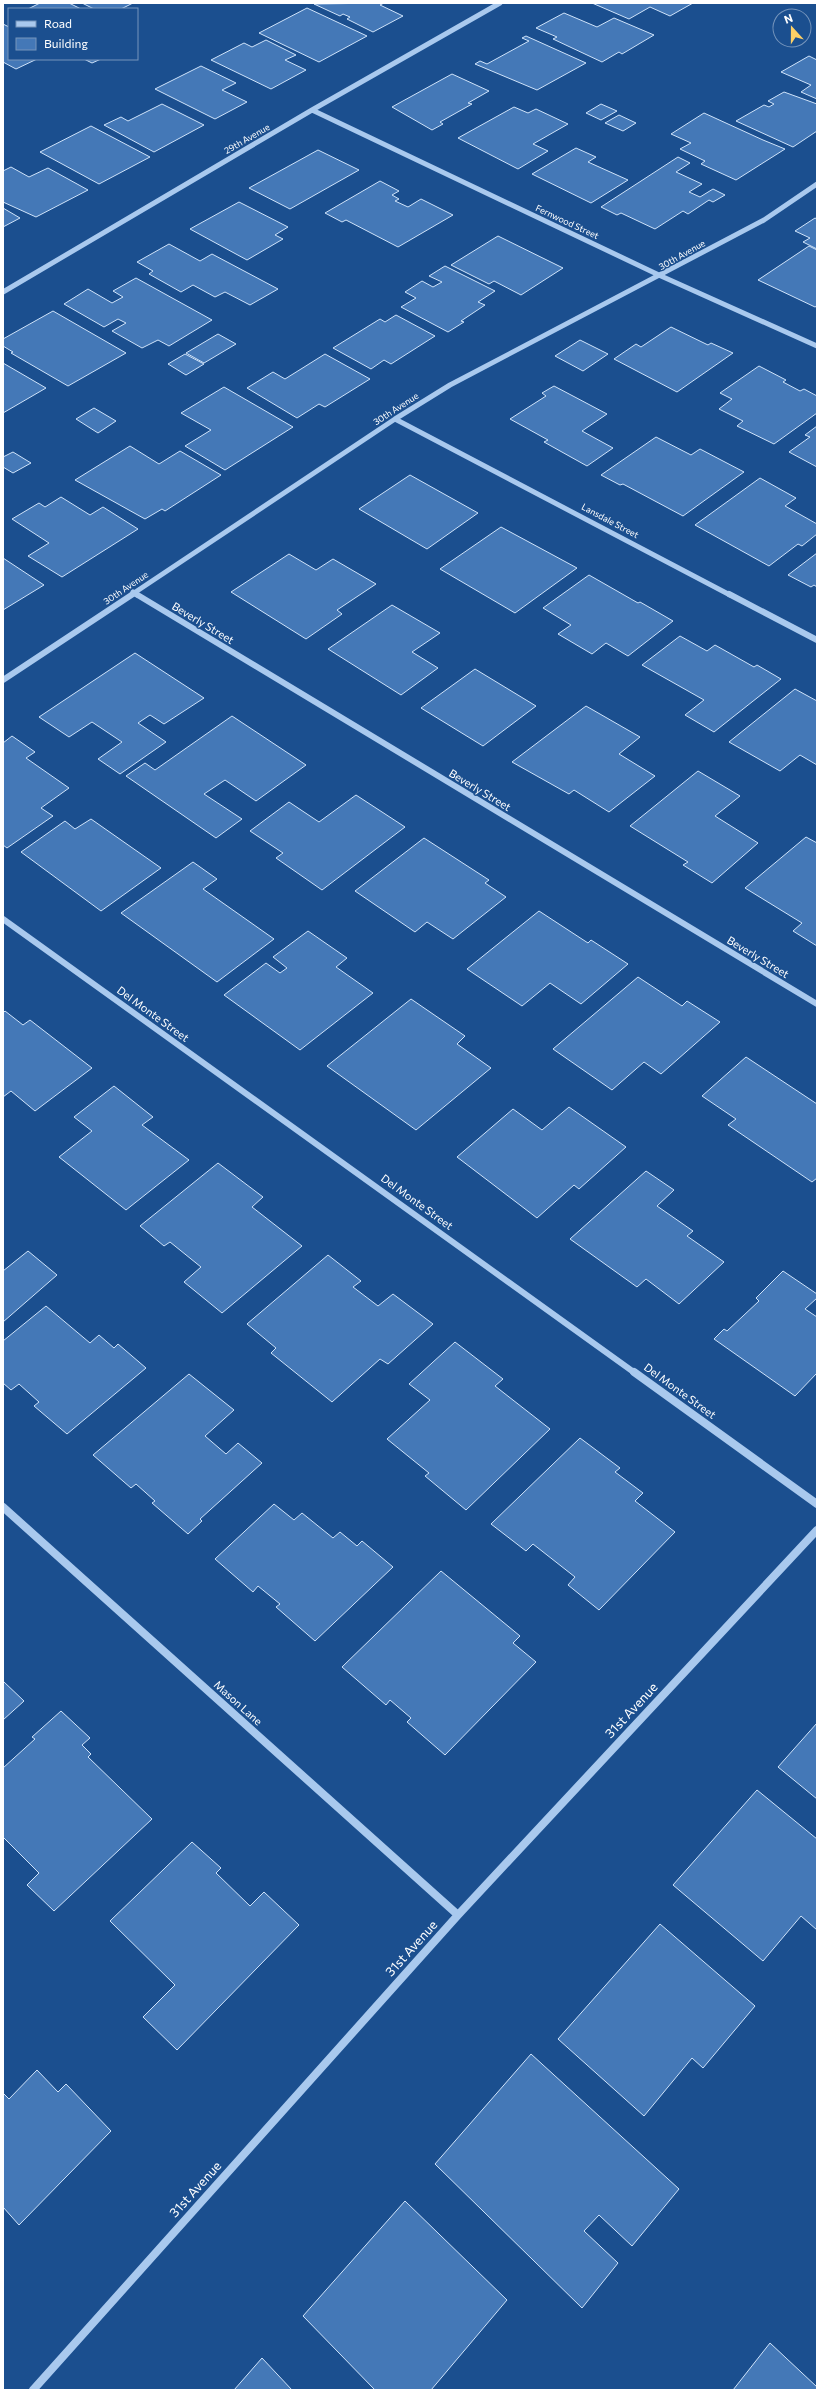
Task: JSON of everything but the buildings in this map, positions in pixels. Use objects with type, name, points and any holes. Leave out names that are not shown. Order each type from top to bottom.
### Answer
[{"type":"street","name":"29th Avenue","points":[[3,292],[312,110],[500,3]]},
{"type":"street","name":"Fernwood Street","points":[[312,110],[661,276],[817,346]]},
{"type":"street","name":"30th Avenue","points":[[3,680],[395,418],[450,385],[661,276],[764,220],[817,184]]},
{"type":"street","name":"Lansdale Street","points":[[395,418],[817,640]]},
{"type":"street","name":"Beverly Street","points":[[134,592],[817,1004]]},
{"type":"street","name":"Del Monte Street","points":[[3,919],[817,1504]]},
{"type":"street","name":"Mason Lane","points":[[3,1506],[458,1915]]},
{"type":"street","name":"31st Avenue","points":[[32,2390],[458,1915],[817,1530]]}]
